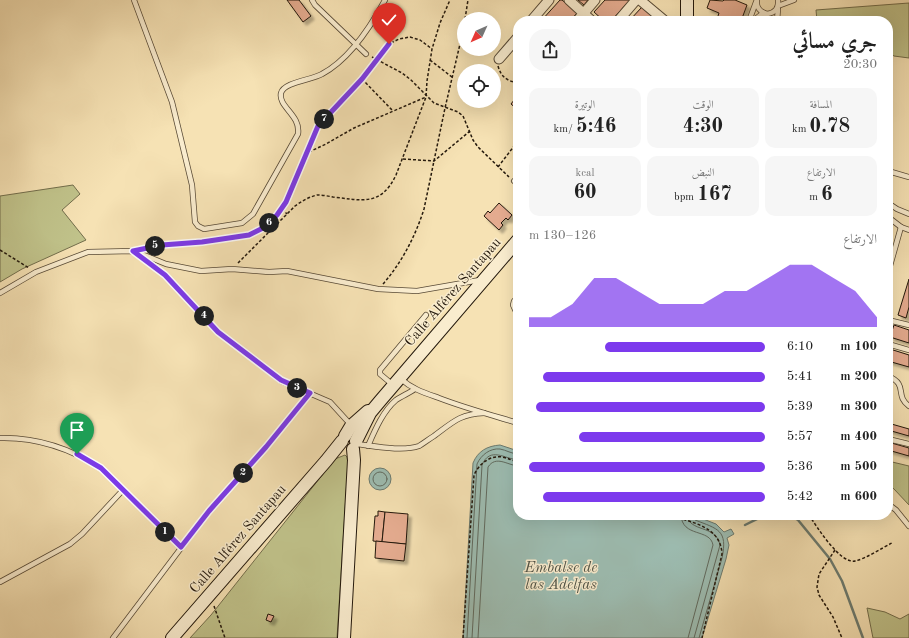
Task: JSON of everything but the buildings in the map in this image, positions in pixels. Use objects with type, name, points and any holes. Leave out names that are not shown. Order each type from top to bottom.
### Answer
[{"type":"main road","points":[[687,0],[687,16]]},
{"type":"main road","name":"Calle Alférez Santapau","points":[[172,638],[326,461],[333,450],[352,442],[380,401],[513,246]]},
{"type":"main road","points":[[344,638],[354,460],[352,442]]},
{"type":"street","points":[[535,16],[549,0]]},
{"type":"street","points":[[569,0],[586,16]]},
{"type":"street","points":[[584,14],[596,0]]},
{"type":"street","points":[[622,16],[636,0]]},
{"type":"street","points":[[640,0],[657,16]]},
{"type":"street","points":[[499,58],[513,43]]},
{"type":"lane","points":[[134,0],[172,102],[192,185],[194,220],[198,226],[204,229],[242,223],[253,214],[298,134],[299,127],[297,120],[282,100],[282,91],[292,84],[310,79],[329,70],[343,59],[376,17],[385,0]]},
{"type":"lane","points":[[312,0],[315,5],[366,54]]},
{"type":"lane","points":[[757,0],[757,7],[765,16]]},
{"type":"lane","points":[[751,16],[757,0]]},
{"type":"lane","points":[[777,16],[778,0]]},
{"type":"lane","points":[[759,16],[763,13],[770,14],[778,7],[794,0]]},
{"type":"lane","points":[[893,172],[909,177]]},
{"type":"lane","points":[[893,206],[909,214]]},
{"type":"lane","points":[[893,221],[901,227],[909,230]]},
{"type":"lane","points":[[893,255],[901,227]]},
{"type":"lane","points":[[0,293],[36,272],[88,252],[133,251],[166,264],[201,271],[232,269],[269,272],[288,271],[378,289],[417,291],[484,280]]},
{"type":"lane","points":[[133,251],[165,275],[218,332],[281,380],[330,402],[352,442]]},
{"type":"lane","points":[[426,315],[380,370],[380,374],[396,382],[407,384],[415,389],[513,422]]},
{"type":"lane","points":[[893,321],[909,325]]},
{"type":"lane","points":[[893,345],[909,350]]},
{"type":"lane","points":[[893,378],[898,380],[900,383],[903,400],[909,406]]},
{"type":"lane","points":[[352,442],[374,431],[388,409],[396,400],[415,389]]},
{"type":"lane","points":[[113,638],[209,511],[266,447],[310,393]]},
{"type":"lane","points":[[352,442],[397,448],[412,448],[425,443],[457,419],[468,414],[484,413]]},
{"type":"lane","points":[[0,438],[33,440],[65,449],[101,468],[181,547]]},
{"type":"lane","points":[[893,440],[909,444]]},
{"type":"lane","points":[[0,582],[70,544],[82,534],[123,490]]},
{"type":"lane","points":[[893,508],[909,526]]},
{"type":"path","points":[[232,269],[302,201],[318,195],[370,200],[384,192],[391,185],[426,97],[432,49],[440,22],[450,0]]},
{"type":"path","points":[[466,12],[468,0]]},
{"type":"path","points":[[133,251],[162,245],[202,242],[249,235],[265,227],[282,209],[318,126],[362,79],[389,44],[404,38],[420,40],[432,49]]},
{"type":"path","points":[[366,54],[402,73],[434,103],[458,112],[463,116],[473,140],[478,147],[513,180]]},
{"type":"path","points":[[378,289],[402,258],[415,235],[424,209],[457,56]]},
{"type":"path","points":[[499,58],[498,67],[501,75],[509,81],[513,82]]},
{"type":"path","points":[[430,60],[452,78]]},
{"type":"path","points":[[362,79],[393,111]]},
{"type":"path","points":[[308,152],[326,144],[354,128],[426,97]]},
{"type":"path","points":[[402,159],[434,161],[470,131]]},
{"type":"path","points":[[498,167],[513,148]]},
{"type":"path","points":[[282,209],[287,214]]},
{"type":"path","points":[[0,250],[18,263],[36,272]]},
{"type":"path","points":[[463,638],[474,475],[482,463],[491,458],[502,457],[513,460]]},
{"type":"path","points":[[682,520],[709,530],[716,536],[721,544],[722,554],[702,638]]},
{"type":"path","points":[[813,520],[834,550],[844,558],[852,561],[856,561],[892,543]]},
{"type":"path","points":[[834,550],[817,578],[817,587],[819,595],[833,617],[842,638]]},
{"type":"path","points":[[209,595],[225,638]]},
{"type":"green space","points":[[909,3],[909,58],[893,55],[893,16],[817,16],[816,10]]},
{"type":"green space","points":[[73,185],[80,194],[62,210],[86,240],[22,269],[0,282],[0,196]]},
{"type":"green space","points":[[345,455],[348,463],[337,638],[190,638],[211,615],[335,459]]},
{"type":"green space","points":[[893,462],[909,466],[909,505],[894,489]]},
{"type":"green space","points":[[867,608],[885,612],[900,619],[909,614],[909,638],[873,638]]},
{"type":"water","name":"Embalse de las Adelfas","points":[[500,445],[513,449],[513,520],[706,520],[716,524],[724,532],[731,529],[734,534],[727,538],[729,545],[726,559],[702,638],[463,638],[473,463],[480,452]]},
{"type":"water","points":[[380,468],[388,471],[391,479],[388,487],[380,490],[372,487],[369,479],[372,471]]},
{"type":"waterway","points":[[745,525],[755,520]]},
{"type":"waterway","points":[[798,520],[830,559],[842,581],[863,638]]},
{"type":"route","points":[[77,454],[101,468],[181,547],[209,511],[266,447],[310,393],[281,380],[218,332],[165,275],[133,251],[176,243],[202,242],[249,235],[265,227],[272,221],[286,202],[318,126],[362,79],[389,44]]}]
